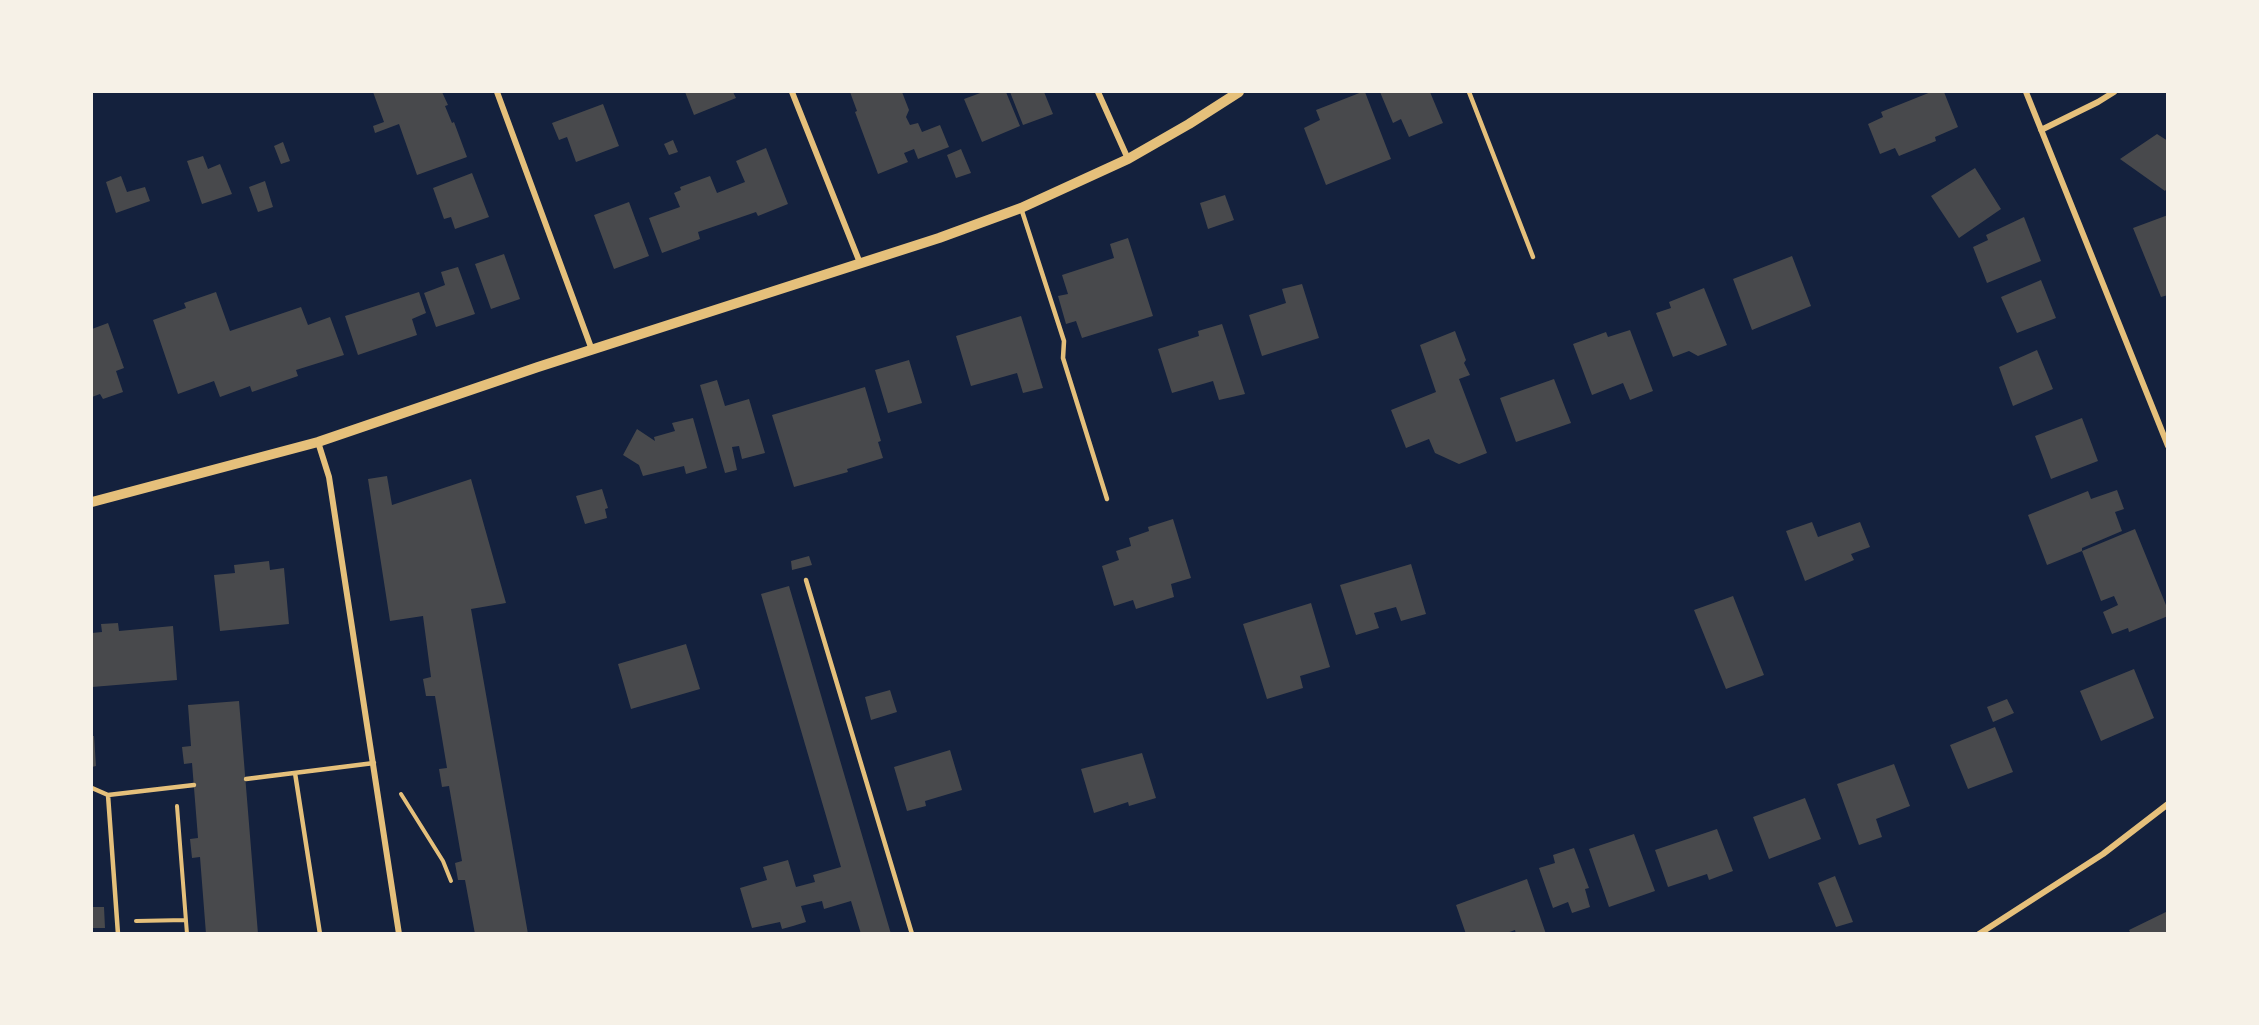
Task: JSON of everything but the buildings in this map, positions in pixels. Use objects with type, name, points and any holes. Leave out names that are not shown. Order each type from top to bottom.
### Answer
[{"type":"street","points":[[497,92],[592,350]]},
{"type":"street","points":[[792,92],[860,263]]},
{"type":"street","points":[[1098,92],[1128,159]]},
{"type":"street","points":[[92,502],[318,442],[1021,208],[1128,159],[1239,92]]},
{"type":"street","points":[[2026,92],[2168,446]]},
{"type":"street","points":[[2041,130],[2114,92]]},
{"type":"street","points":[[318,442],[329,477],[399,933]]},
{"type":"street","points":[[1979,933],[2103,854],[2168,804]]},
{"type":"lane","points":[[1469,92],[1533,257]]},
{"type":"lane","points":[[1021,208],[1064,341],[1063,358],[1107,499]]},
{"type":"lane","points":[[806,580],[912,933]]},
{"type":"lane","points":[[246,779],[374,763]]},
{"type":"lane","points":[[295,773],[320,933]]},
{"type":"lane","points":[[92,788],[108,795],[194,785]]},
{"type":"lane","points":[[108,795],[118,933]]},
{"type":"path","points":[[175,788],[187,933]]},
{"type":"path","points":[[397,788],[443,861],[451,881]]},
{"type":"path","points":[[158,921],[186,920]]}]
